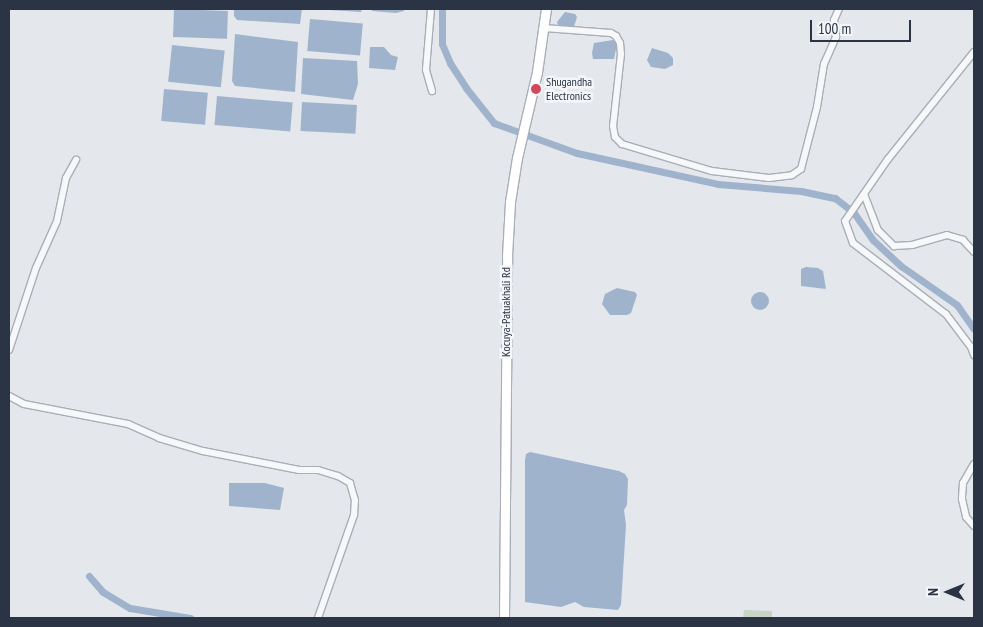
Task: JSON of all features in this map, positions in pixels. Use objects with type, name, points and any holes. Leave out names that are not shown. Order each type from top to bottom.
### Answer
[{"type":"main road","name":"Kocuya-Patuakhali Rd","points":[[504,618],[507,256],[510,202],[520,143],[544,28],[546,9]]},
{"type":"street","points":[[431,9],[426,70],[432,91]]},
{"type":"street","points":[[544,28],[611,33],[616,36],[620,44],[621,54],[612,126],[615,137],[622,144],[712,171],[769,178],[792,174],[801,169],[817,107],[824,64],[836,37],[834,20],[839,9]]},
{"type":"street","points":[[974,52],[888,159],[845,221],[853,243],[946,314],[971,346],[974,355]]},
{"type":"street","points":[[9,350],[36,268],[58,221],[66,178],[76,160]]},
{"type":"street","points":[[864,194],[878,230],[894,246],[912,245],[947,235],[963,240],[974,252]]},
{"type":"street","points":[[9,396],[24,404],[128,424],[158,438],[203,452],[299,470],[318,470],[338,476],[350,483],[355,500],[354,515],[318,618]]},
{"type":"street","points":[[974,464],[963,483],[962,499],[966,517],[974,526]]},
{"type":"green space","points":[[744,610],[772,611],[772,618],[743,618]]},
{"type":"water","points":[[174,9],[228,11],[227,39],[173,37]]},
{"type":"water","points":[[234,9],[302,9],[300,24],[237,20],[234,16]]},
{"type":"water","points":[[312,9],[362,9],[361,12]]},
{"type":"water","points":[[372,9],[404,9],[404,11],[396,13],[372,11]]},
{"type":"water","points":[[565,12],[575,14],[577,17],[574,27],[558,25],[557,22]]},
{"type":"water","points":[[310,19],[363,24],[360,55],[307,51]]},
{"type":"water","points":[[235,34],[298,42],[295,92],[235,86],[232,81]]},
{"type":"water","points":[[613,40],[617,44],[614,59],[593,59],[594,43]]},
{"type":"water","points":[[172,45],[225,51],[221,87],[168,82]]},
{"type":"water","points":[[370,47],[384,47],[391,55],[398,57],[395,70],[369,68]]},
{"type":"water","points":[[652,48],[668,53],[673,58],[673,65],[665,69],[651,67],[647,60]]},
{"type":"water","points":[[303,58],[357,61],[358,84],[353,100],[301,94]]},
{"type":"water","points":[[164,89],[208,93],[205,125],[161,121]]},
{"type":"water","points":[[217,96],[293,103],[290,132],[214,125]]},
{"type":"water","points":[[302,102],[357,105],[355,134],[300,131]]},
{"type":"water","points":[[806,267],[818,268],[823,271],[826,289],[801,286],[801,269]]},
{"type":"water","points":[[617,288],[635,292],[637,295],[631,313],[627,315],[610,315],[602,304],[605,294]]},
{"type":"water","points":[[760,292],[766,295],[769,301],[766,307],[760,310],[754,307],[751,301],[754,295]]},
{"type":"water","points":[[530,452],[619,471],[625,474],[628,479],[627,505],[624,510],[626,525],[621,605],[618,610],[584,607],[575,602],[561,607],[525,602],[525,460],[526,454]]},
{"type":"water","points":[[229,483],[265,483],[284,488],[280,510],[229,506]]},
{"type":"waterway","points":[[442,9],[442,44],[450,63],[466,88],[494,123],[577,153],[718,184],[801,191],[835,198],[854,213],[873,240],[901,266],[957,305],[974,329]]},
{"type":"waterway","points":[[89,576],[103,592],[130,608],[190,618]]},
{"type":"place","name":"Shugandha Electronics","points":[[536,89]]}]
